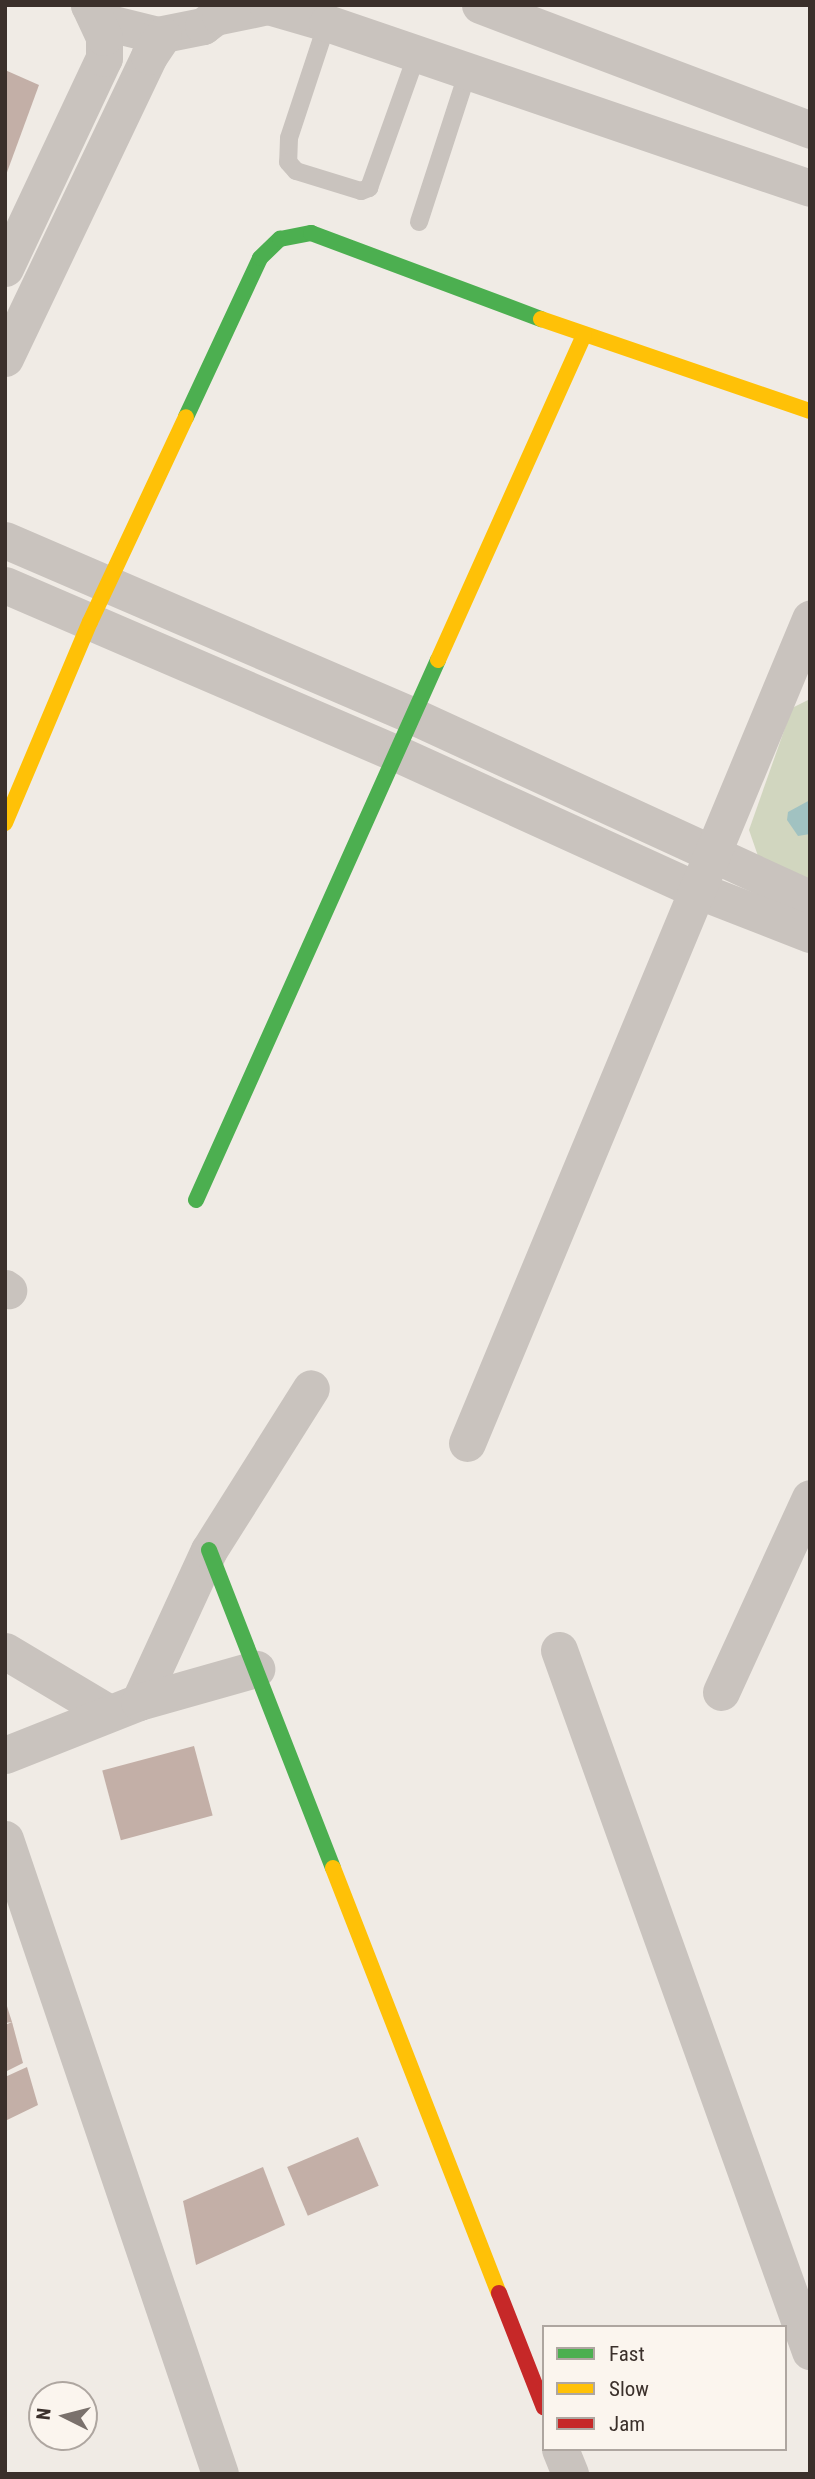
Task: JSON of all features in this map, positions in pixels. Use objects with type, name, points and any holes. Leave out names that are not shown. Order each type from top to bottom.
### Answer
[{"type":"street","points":[[89,5],[109,23],[163,35],[185,32],[225,11],[268,6],[327,23],[810,188]]},
{"type":"street","points":[[5,268],[104,58],[104,37],[89,5]]},
{"type":"street","points":[[480,5],[810,130]]},
{"type":"street","points":[[5,358],[149,56],[163,35]]},
{"type":"street","points":[[5,823],[90,622],[260,258],[280,239],[311,233],[584,335],[810,411]]},
{"type":"street","points":[[196,1200],[584,335]]},
{"type":"street","points":[[5,540],[413,716],[810,900]]},
{"type":"street","points":[[5,585],[396,753],[696,890],[810,934]]},
{"type":"street","points":[[467,1443],[810,619]]},
{"type":"street","points":[[124,1708],[209,1550],[311,1388]]},
{"type":"street","points":[[721,1692],[810,1498]]},
{"type":"street","points":[[209,1550],[542,2402]]},
{"type":"street","points":[[559,1650],[810,2351]]},
{"type":"street","points":[[5,1651],[124,1708]]},
{"type":"street","points":[[5,1755],[124,1708],[256,1669]]},
{"type":"street","points":[[5,1839],[220,2474]]},
{"type":"street","points":[[561,2451],[570,2474]]},
{"type":"lane","points":[[327,23],[289,138],[288,162],[296,171],[360,191],[369,188],[417,54]]},
{"type":"lane","points":[[419,222],[468,71]]},
{"type":"green space","points":[[810,699],[810,880],[758,856],[749,830],[792,708]]},
{"type":"water","points":[[810,800],[810,834],[798,836],[787,820],[788,812]]},
{"type":"building","points":[[5,70],[39,85],[6,175],[5,175]]},
{"type":"building","points":[[194,1746],[213,1816],[121,1840],[102,1771]]},
{"type":"building","points":[[5,2000],[12,2022],[5,2023]]},
{"type":"building","points":[[12,2022],[23,2063],[5,2072],[5,2025]]},
{"type":"building","points":[[27,2067],[38,2105],[5,2121],[5,2077]]},
{"type":"building","points":[[358,2137],[379,2186],[308,2216],[287,2167]]},
{"type":"building","points":[[263,2167],[285,2225],[196,2265],[183,2201]]},
{"type":"traffic: fast","points":[[186,417],[260,258],[280,239],[311,233],[541,319]]},
{"type":"traffic: fast","points":[[196,1200],[438,660]]},
{"type":"traffic: fast","points":[[209,1550],[333,1868]]},
{"type":"traffic: slow","points":[[541,319],[810,411]]},
{"type":"traffic: slow","points":[[438,660],[584,335]]},
{"type":"traffic: slow","points":[[5,823],[90,622],[186,417]]},
{"type":"traffic: slow","points":[[333,1868],[499,2293]]},
{"type":"traffic: jam","points":[[499,2293],[542,2403]]}]
